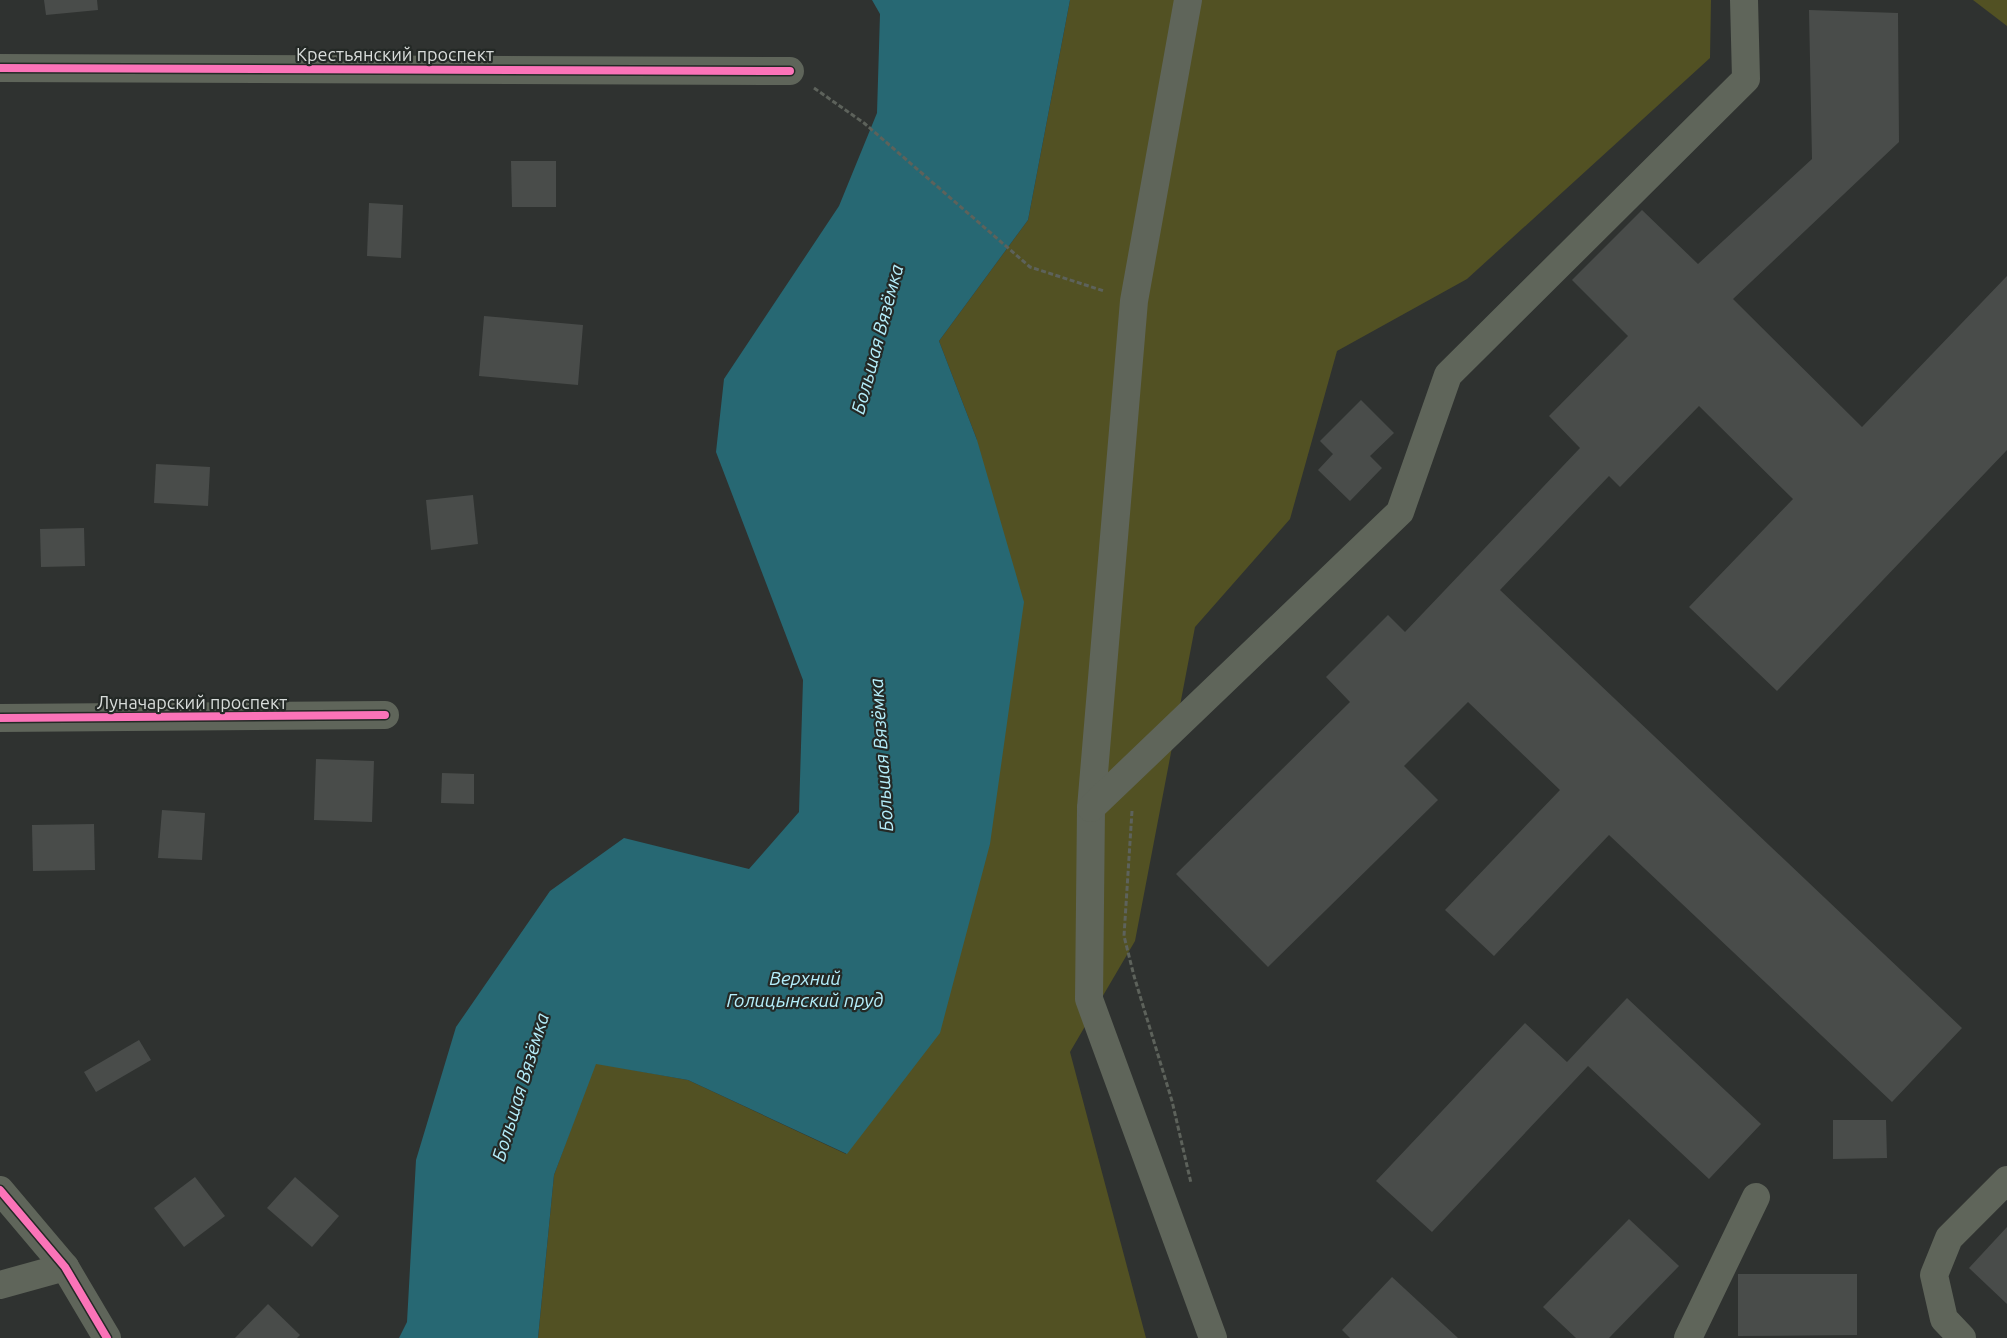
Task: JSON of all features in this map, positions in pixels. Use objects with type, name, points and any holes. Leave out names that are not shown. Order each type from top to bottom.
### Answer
[{"type":"street","points":[[1188,0],[1134,301],[1091,808],[1089,999],[1213,1338]]},
{"type":"street","points":[[1091,808],[1400,512],[1448,375],[1746,79],[1744,0]]},
{"type":"street","name":"Крестьянский проспект","points":[[0,68],[790,71]]},
{"type":"street","name":"Луначарский проспект","points":[[0,718],[385,715]]},
{"type":"street","points":[[1962,1338],[1944,1319],[1934,1275],[1949,1238],[2007,1180]]},
{"type":"street","points":[[0,1190],[65,1267],[107,1338]]},
{"type":"street","points":[[1688,1338],[1756,1196]]},
{"type":"street","points":[[0,1285],[65,1267]]},
{"type":"path","points":[[790,71],[864,123],[1030,267],[1134,301]]},
{"type":"path","points":[[1116,784],[1115,794],[1133,802],[1124,936],[1134,976],[1172,1101],[1192,1187]]},
{"type":"shaded area","points":[[1070,0],[1711,0],[1710,58],[1467,279],[1337,351],[1290,519],[1195,627],[1135,941],[1070,1052],[1146,1338],[538,1338],[554,1175],[595,1063],[688,1080],[846,1154],[977,440],[939,341],[1028,220]]},
{"type":"shaded area","points":[[1973,0],[2007,0],[2007,26]]},
{"type":"water","name":"Верхний Голицынский пруд","points":[[872,0],[1070,0],[1028,220],[939,341],[977,440],[1024,602],[990,844],[940,1033],[847,1154],[688,1080],[596,1064],[554,1175],[538,1338],[399,1338],[407,1322],[416,1160],[456,1027],[550,891],[624,838],[749,869],[799,812],[803,680],[716,452],[724,379],[839,206],[877,113],[880,14]]},
{"type":"building","points":[[44,0],[97,0],[98,10],[46,15]]},
{"type":"building","points":[[1809,10],[1898,13],[1899,142],[1733,299],[1862,427],[2007,276],[2007,450],[1777,691],[1689,607],[1793,499],[1699,406],[1620,487],[1609,476],[1500,590],[1962,1028],[1892,1102],[1609,835],[1494,956],[1445,910],[1560,790],[1468,702],[1404,766],[1438,800],[1268,967],[1176,874],[1350,702],[1326,677],[1388,615],[1405,632],[1580,448],[1549,416],[1628,336],[1572,280],[1642,210],[1698,264],[1812,159]]},
{"type":"building","points":[[511,161],[556,161],[556,207],[512,207]]},
{"type":"building","points":[[369,203],[403,205],[401,258],[367,256]]},
{"type":"building","points":[[484,316],[583,325],[578,385],[479,376]]},
{"type":"building","points":[[1361,400],[1394,433],[1370,456],[1382,468],[1350,501],[1318,470],[1333,454],[1320,441]]},
{"type":"building","points":[[156,464],[210,467],[208,506],[154,503]]},
{"type":"building","points":[[473,495],[478,544],[431,550],[426,500]]},
{"type":"building","points":[[84,528],[85,566],[41,567],[40,529]]},
{"type":"building","points":[[316,759],[374,761],[372,822],[314,820]]},
{"type":"building","points":[[442,773],[474,774],[474,804],[441,803]]},
{"type":"building","points":[[162,810],[205,813],[202,860],[158,858]]},
{"type":"building","points":[[94,824],[95,870],[33,871],[32,825]]},
{"type":"building","points":[[1627,998],[1761,1124],[1709,1179],[1588,1066],[1432,1232],[1376,1181],[1525,1023],[1567,1062]]},
{"type":"building","points":[[139,1040],[151,1060],[96,1092],[84,1072]]},
{"type":"building","points":[[1833,1120],[1886,1120],[1887,1158],[1833,1159]]},
{"type":"building","points":[[195,1177],[225,1216],[184,1247],[154,1208]]},
{"type":"building","points":[[295,1177],[339,1216],[312,1247],[267,1208]]},
{"type":"building","points":[[1629,1219],[1679,1266],[1609,1338],[1576,1338],[1543,1307]]},
{"type":"building","points":[[2007,1227],[2007,1304],[1969,1268]]},
{"type":"building","points":[[1738,1274],[1857,1274],[1857,1335],[1738,1336]]},
{"type":"building","points":[[1392,1277],[1458,1338],[1350,1338],[1342,1330]]},
{"type":"building","points":[[268,1304],[300,1335],[297,1338],[235,1338]]},
{"type":"cycle path","points":[[0,68],[790,71]]},
{"type":"cycle path","points":[[0,718],[385,715]]},
{"type":"cycle path","points":[[0,1190],[65,1267],[107,1338]]},
{"type":"water label","name":"Большая Вязёмка","points":[[877,339]]},
{"type":"water label","name":"Большая Вязёмка","points":[[881,755]]},
{"type":"water label","name":"Большая Вязёмка","points":[[520,1087]]}]
